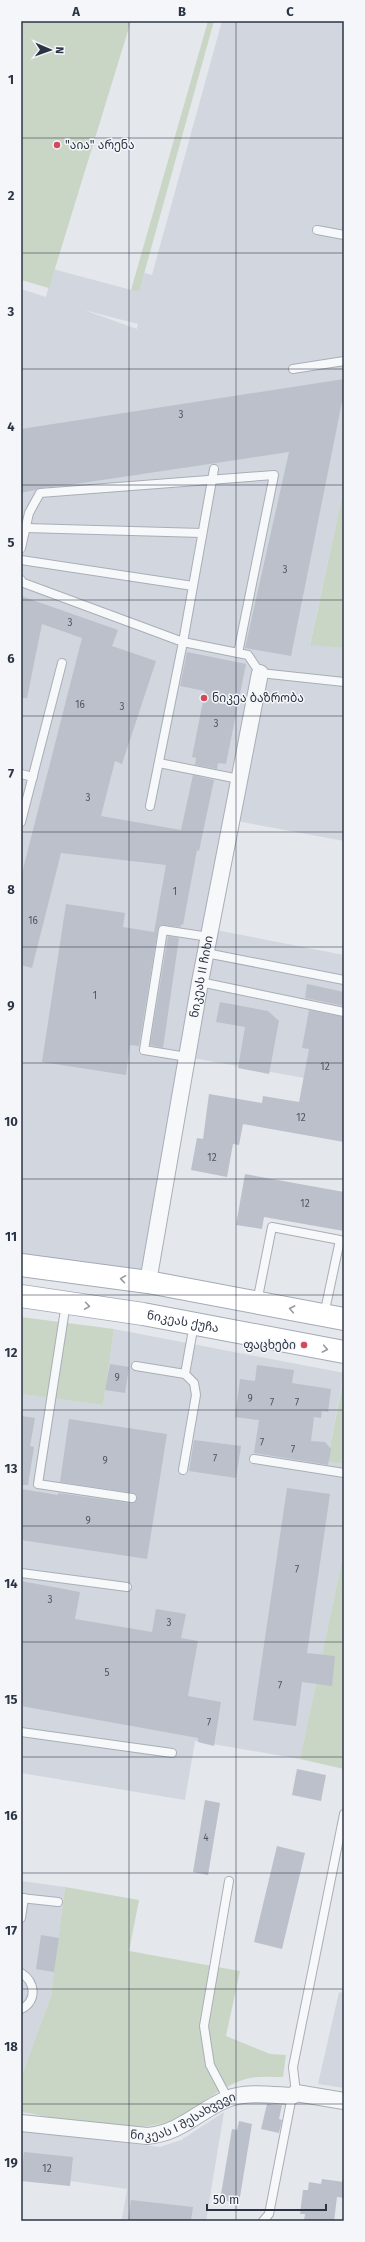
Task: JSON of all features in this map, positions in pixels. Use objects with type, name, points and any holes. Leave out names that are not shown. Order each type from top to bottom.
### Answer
[{"type":"main road","points":[[21,1265],[148,1282],[334,1318]]},
{"type":"main road","name":"ნიკეას ქუჩა","points":[[21,1296],[194,1323],[344,1352]]},
{"type":"street","name":"ნიკეას II ჩიხი","points":[[148,1282],[200,982],[260,673]]},
{"type":"street","name":"ნიკეას I შესახვევი","points":[[21,2123],[147,2136],[164,2135],[228,2098],[252,2095],[294,2094],[344,2101]]},
{"type":"lane","points":[[317,230],[344,235]]},
{"type":"lane","points":[[293,369],[344,361]]},
{"type":"lane","points":[[150,806],[183,642],[214,470]]},
{"type":"lane","points":[[21,548],[29,513],[40,492],[212,481],[274,475],[238,653]]},
{"type":"lane","points":[[26,528],[202,533]]},
{"type":"lane","points":[[21,560],[193,586]]},
{"type":"lane","points":[[21,580],[21,582],[183,642],[248,655],[260,673],[344,682]]},
{"type":"lane","points":[[21,822],[62,663]]},
{"type":"lane","points":[[159,763],[239,779]]},
{"type":"lane","points":[[21,774],[33,777]]},
{"type":"lane","points":[[187,1057],[144,1050],[163,930],[209,937]]},
{"type":"lane","points":[[206,954],[344,980]]},
{"type":"lane","points":[[200,982],[344,1012]]},
{"type":"lane","points":[[257,1303],[272,1226],[340,1240],[334,1318]]},
{"type":"lane","points":[[66,1302],[38,1484],[132,1498]]},
{"type":"lane","points":[[185,1374],[194,1323]]},
{"type":"lane","points":[[136,1366],[185,1374],[194,1383],[196,1395],[183,1470]]},
{"type":"lane","points":[[254,1459],[344,1473]]},
{"type":"lane","points":[[21,1573],[127,1587]]},
{"type":"lane","points":[[21,1732],[172,1753]]},
{"type":"lane","points":[[263,2221],[269,2214],[294,2094],[293,2067],[344,1814]]},
{"type":"lane","points":[[228,2098],[210,2065],[204,2026],[229,1881]]},
{"type":"lane","points":[[21,1918],[22,1898],[58,1902]]},
{"type":"lane","points":[[21,1973],[30,1980],[33,1992],[28,2004],[21,2009]]},
{"type":"shaded area","name":"ნიკეა ბაზრობა","points":[[222,21],[344,21],[344,487],[310,644],[344,648],[344,841],[232,820],[211,929],[344,955],[344,1085],[187,1057],[148,1282],[21,1265],[21,289],[46,297],[53,269],[139,292],[144,273],[152,275]],"holes":[[[84,310],[138,324],[137,329]]]},
{"type":"shaded area","points":[[114,1329],[344,1373],[327,1462],[344,1464],[344,1551],[300,1759],[195,1741],[185,1800],[21,1773],[21,1394],[103,1405]]},
{"type":"shaded area","points":[[21,1881],[65,1887],[51,1996],[21,2077]]},
{"type":"shaded area","points":[[339,1992],[344,1993],[344,2088],[318,2084]]},
{"type":"shaded area","points":[[224,2112],[206,2221],[122,2219],[127,2189],[21,2174],[21,2130],[160,2147],[181,2140]]},
{"type":"green space","name":"\"აია\" არენა","points":[[21,21],[131,21],[49,288],[21,280]]},
{"type":"green space","points":[[208,21],[214,21],[139,292],[131,290]]},
{"type":"green space","points":[[344,487],[344,648],[310,645]]},
{"type":"green space","points":[[21,1317],[114,1329],[103,1405],[21,1394]]},
{"type":"green space","points":[[344,1376],[344,1464],[327,1462]]},
{"type":"green space","points":[[344,1551],[344,1769],[300,1759]]},
{"type":"green space","points":[[65,1887],[139,1900],[129,1951],[240,1971],[226,2036],[270,2054],[286,2055],[283,2077],[258,2077],[240,2081],[230,2085],[174,2119],[139,2127],[99,2125],[21,2112],[21,2077],[51,1996]]},
{"type":"building","points":[[344,379],[344,401],[342,402],[291,656],[245,648],[289,452],[40,488],[21,493],[21,429]]},
{"type":"building","points":[[21,596],[118,630],[112,646],[156,661],[122,764],[115,761],[101,816],[181,830],[193,775],[214,780],[199,851],[197,850],[183,925],[181,924],[181,927],[161,925],[158,929],[139,1046],[130,1045],[126,1075],[42,1062],[66,904],[125,913],[123,927],[154,932],[166,865],[61,853],[32,968],[21,965],[21,877],[82,638],[42,624],[27,698],[21,698]]},
{"type":"building","points":[[187,652],[246,664],[226,764],[218,763],[217,769],[195,765],[196,758],[192,757],[205,691],[180,686]]},
{"type":"building","points":[[168,936],[179,938],[163,1048],[150,1045]]},
{"type":"building","points":[[307,984],[344,992],[344,1006],[305,998]]},
{"type":"building","points":[[220,1002],[268,1011],[279,1021],[269,1074],[238,1068],[245,1027],[216,1022]]},
{"type":"building","points":[[309,1010],[344,1017],[344,1142],[243,1124],[239,1145],[233,1144],[227,1177],[191,1170],[197,1138],[203,1139],[209,1094],[262,1103],[263,1096],[299,1102],[309,1049],[302,1048]]},
{"type":"building","points":[[245,1174],[344,1192],[344,1231],[264,1217],[262,1229],[236,1225]]},
{"type":"building","points":[[110,1364],[129,1367],[125,1393],[105,1390]]},
{"type":"building","points":[[257,1365],[294,1370],[292,1383],[331,1389],[328,1412],[322,1411],[321,1418],[314,1417],[311,1441],[325,1442],[331,1449],[328,1465],[254,1453],[259,1420],[235,1417],[240,1379],[255,1381]]},
{"type":"building","points":[[21,1416],[35,1418],[30,1446],[34,1447],[28,1485],[21,1485]]},
{"type":"building","points":[[69,1419],[167,1434],[147,1559],[21,1540],[21,1489],[58,1495],[58,1493],[131,1503],[137,1499],[137,1496],[133,1493],[60,1482]]},
{"type":"building","points":[[194,1440],[241,1446],[236,1478],[189,1471]]},
{"type":"building","points":[[287,1488],[330,1494],[307,1653],[335,1656],[332,1686],[302,1682],[296,1726],[253,1720]]},
{"type":"building","points":[[21,1581],[80,1592],[75,1619],[152,1632],[156,1609],[186,1614],[181,1638],[198,1641],[188,1696],[221,1702],[214,1746],[198,1742],[198,1738],[21,1706]]},
{"type":"building","points":[[297,1769],[326,1775],[321,1801],[292,1795]]},
{"type":"building","points":[[205,1800],[220,1803],[208,1875],[193,1872]]},
{"type":"building","points":[[277,1846],[305,1853],[282,1949],[254,1942]]},
{"type":"building","points":[[41,1935],[59,1938],[54,1972],[36,1969]]},
{"type":"building","points":[[267,2104],[282,2105],[279,2119],[282,2120],[279,2133],[261,2129]]},
{"type":"building","points":[[239,2121],[252,2124],[239,2203],[220,2200],[232,2129],[237,2130]]},
{"type":"building","points":[[24,2152],[73,2157],[70,2186],[21,2181]]},
{"type":"building","points":[[322,2179],[344,2182],[344,2198],[337,2197],[334,2221],[304,2221],[305,2214],[300,2214],[303,2190],[308,2190],[309,2182],[321,2184]]},
{"type":"building","points":[[131,2200],[193,2207],[191,2221],[128,2221]]},
{"type":"place","name":"\"აია\" არენა","points":[[57,145]]},
{"type":"place","name":"ნიკეა ბაზრობა","points":[[204,698]]},
{"type":"place","name":"ფაცხები","points":[[304,1345]]}]
